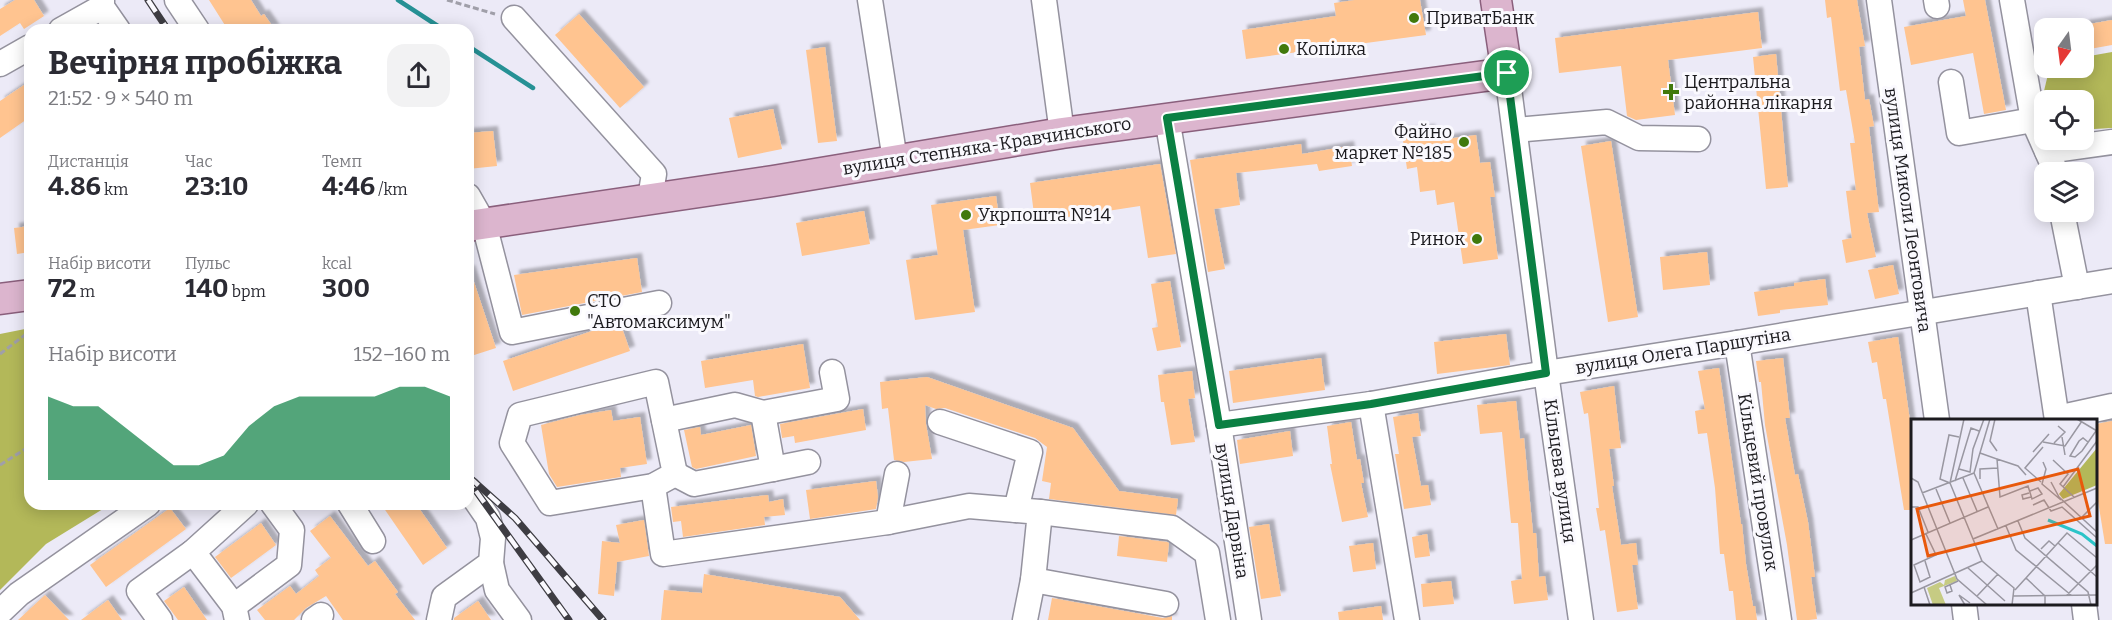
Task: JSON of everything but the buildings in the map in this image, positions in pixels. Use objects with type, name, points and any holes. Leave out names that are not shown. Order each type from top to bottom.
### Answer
[{"type":"main road","name":"Кільцева вулиця","points":[[1496,0],[1507,73]]},
{"type":"main road","name":"вулиця Степняка-Кравчинського","points":[[476,225],[773,181],[1062,133],[1507,73]]},
{"type":"main road","points":[[0,299],[24,296]]},
{"type":"street","points":[[177,0],[193,24]]},
{"type":"street","points":[[870,0],[896,160]]},
{"type":"street","points":[[1044,0],[1062,133]]},
{"type":"street","name":"вулиця Миколи Леонтовича","points":[[1879,0],[1937,419]]},
{"type":"street","points":[[2012,0],[2033,120],[2051,162],[2112,142]]},
{"type":"street","points":[[70,24],[102,4],[114,24]]},
{"type":"street","points":[[514,18],[654,174],[650,198]]},
{"type":"street","points":[[0,64],[24,50]]},
{"type":"street","name":"Кільцева вулиця","points":[[1507,73],[1581,620]]},
{"type":"street","points":[[1950,82],[1959,133],[2033,120]]},
{"type":"street","name":"вулиця Дарвіна","points":[[1167,118],[1219,425],[1249,620]]},
{"type":"street","points":[[1515,130],[1607,122],[1639,138],[1698,139]]},
{"type":"street","points":[[2064,222],[2077,287]]},
{"type":"street","points":[[476,225],[512,332],[659,303]]},
{"type":"street","name":"вулиця Олега Паршутіна","points":[[1219,425],[1371,404],[1546,373],[2112,281]]},
{"type":"street","points":[[2038,293],[2057,419],[2112,406]]},
{"type":"street","name":"Кільцевий провулок","points":[[1737,343],[1779,620]]},
{"type":"street","points":[[664,420],[735,405],[763,413],[837,399],[832,372]]},
{"type":"street","points":[[656,382],[675,474],[653,486],[574,509],[550,503],[512,443],[520,415],[656,382]]},
{"type":"street","points":[[1371,404],[1407,620]]},
{"type":"street","points":[[763,413],[773,469]]},
{"type":"street","points":[[940,422],[1030,452],[1016,510]]},
{"type":"street","points":[[675,474],[694,484],[808,462]]},
{"type":"street","points":[[888,522],[897,474]]},
{"type":"street","points":[[653,486],[663,554],[888,522],[969,506],[1172,528],[1207,553],[1218,620]]},
{"type":"street","points":[[474,498],[488,519],[493,538],[491,563],[497,590],[519,620]]},
{"type":"street","points":[[0,612],[20,594],[139,510]]},
{"type":"street","points":[[160,620],[139,591],[194,552],[240,510]]},
{"type":"street","points":[[194,552],[236,613],[288,565],[292,530],[277,510]]},
{"type":"street","points":[[354,510],[373,541]]},
{"type":"street","points":[[1025,620],[1033,580],[1040,512]]},
{"type":"street","points":[[439,620],[444,597],[491,563]]},
{"type":"street","points":[[1033,580],[1166,604]]},
{"type":"street","points":[[1964,605],[1966,620]]},
{"type":"street","points":[[2084,605],[2086,620]]},
{"type":"path","points":[[447,0],[514,18]]},
{"type":"path","points":[[0,354],[24,336]]},
{"type":"path","points":[[0,465],[24,450]]},
{"type":"green space","points":[[2112,52],[2112,128],[2094,129],[2094,90],[2044,90],[2047,78],[2094,78],[2094,55]]},
{"type":"green space","points":[[24,329],[24,510],[101,510],[46,544],[0,590],[0,334]]},
{"type":"waterway","points":[[398,0],[435,24]]},
{"type":"waterway","points":[[474,50],[533,88]]},
{"type":"railway","points":[[148,0],[164,24]]},
{"type":"railway","points":[[474,481],[515,518],[603,620]]},
{"type":"railway","points":[[476,491],[569,620]]},
{"type":"place","name":"ПриватБанк","points":[[1414,18]]},
{"type":"place","name":"Копілка","points":[[1284,49]]},
{"type":"place","name":"Центральна районна лікарня","points":[[1671,92]]},
{"type":"place","name":"Файно маркет №185","points":[[1464,142]]},
{"type":"place","name":"Укрпошта №14","points":[[966,215]]},
{"type":"place","name":"Ринок","points":[[1477,239]]},
{"type":"place","name":"СТО \"Автомаксимум\"","points":[[575,311]]},
{"type":"route","points":[[1507,73],[1546,373],[1371,404],[1219,425],[1167,118],[1507,73]]}]
